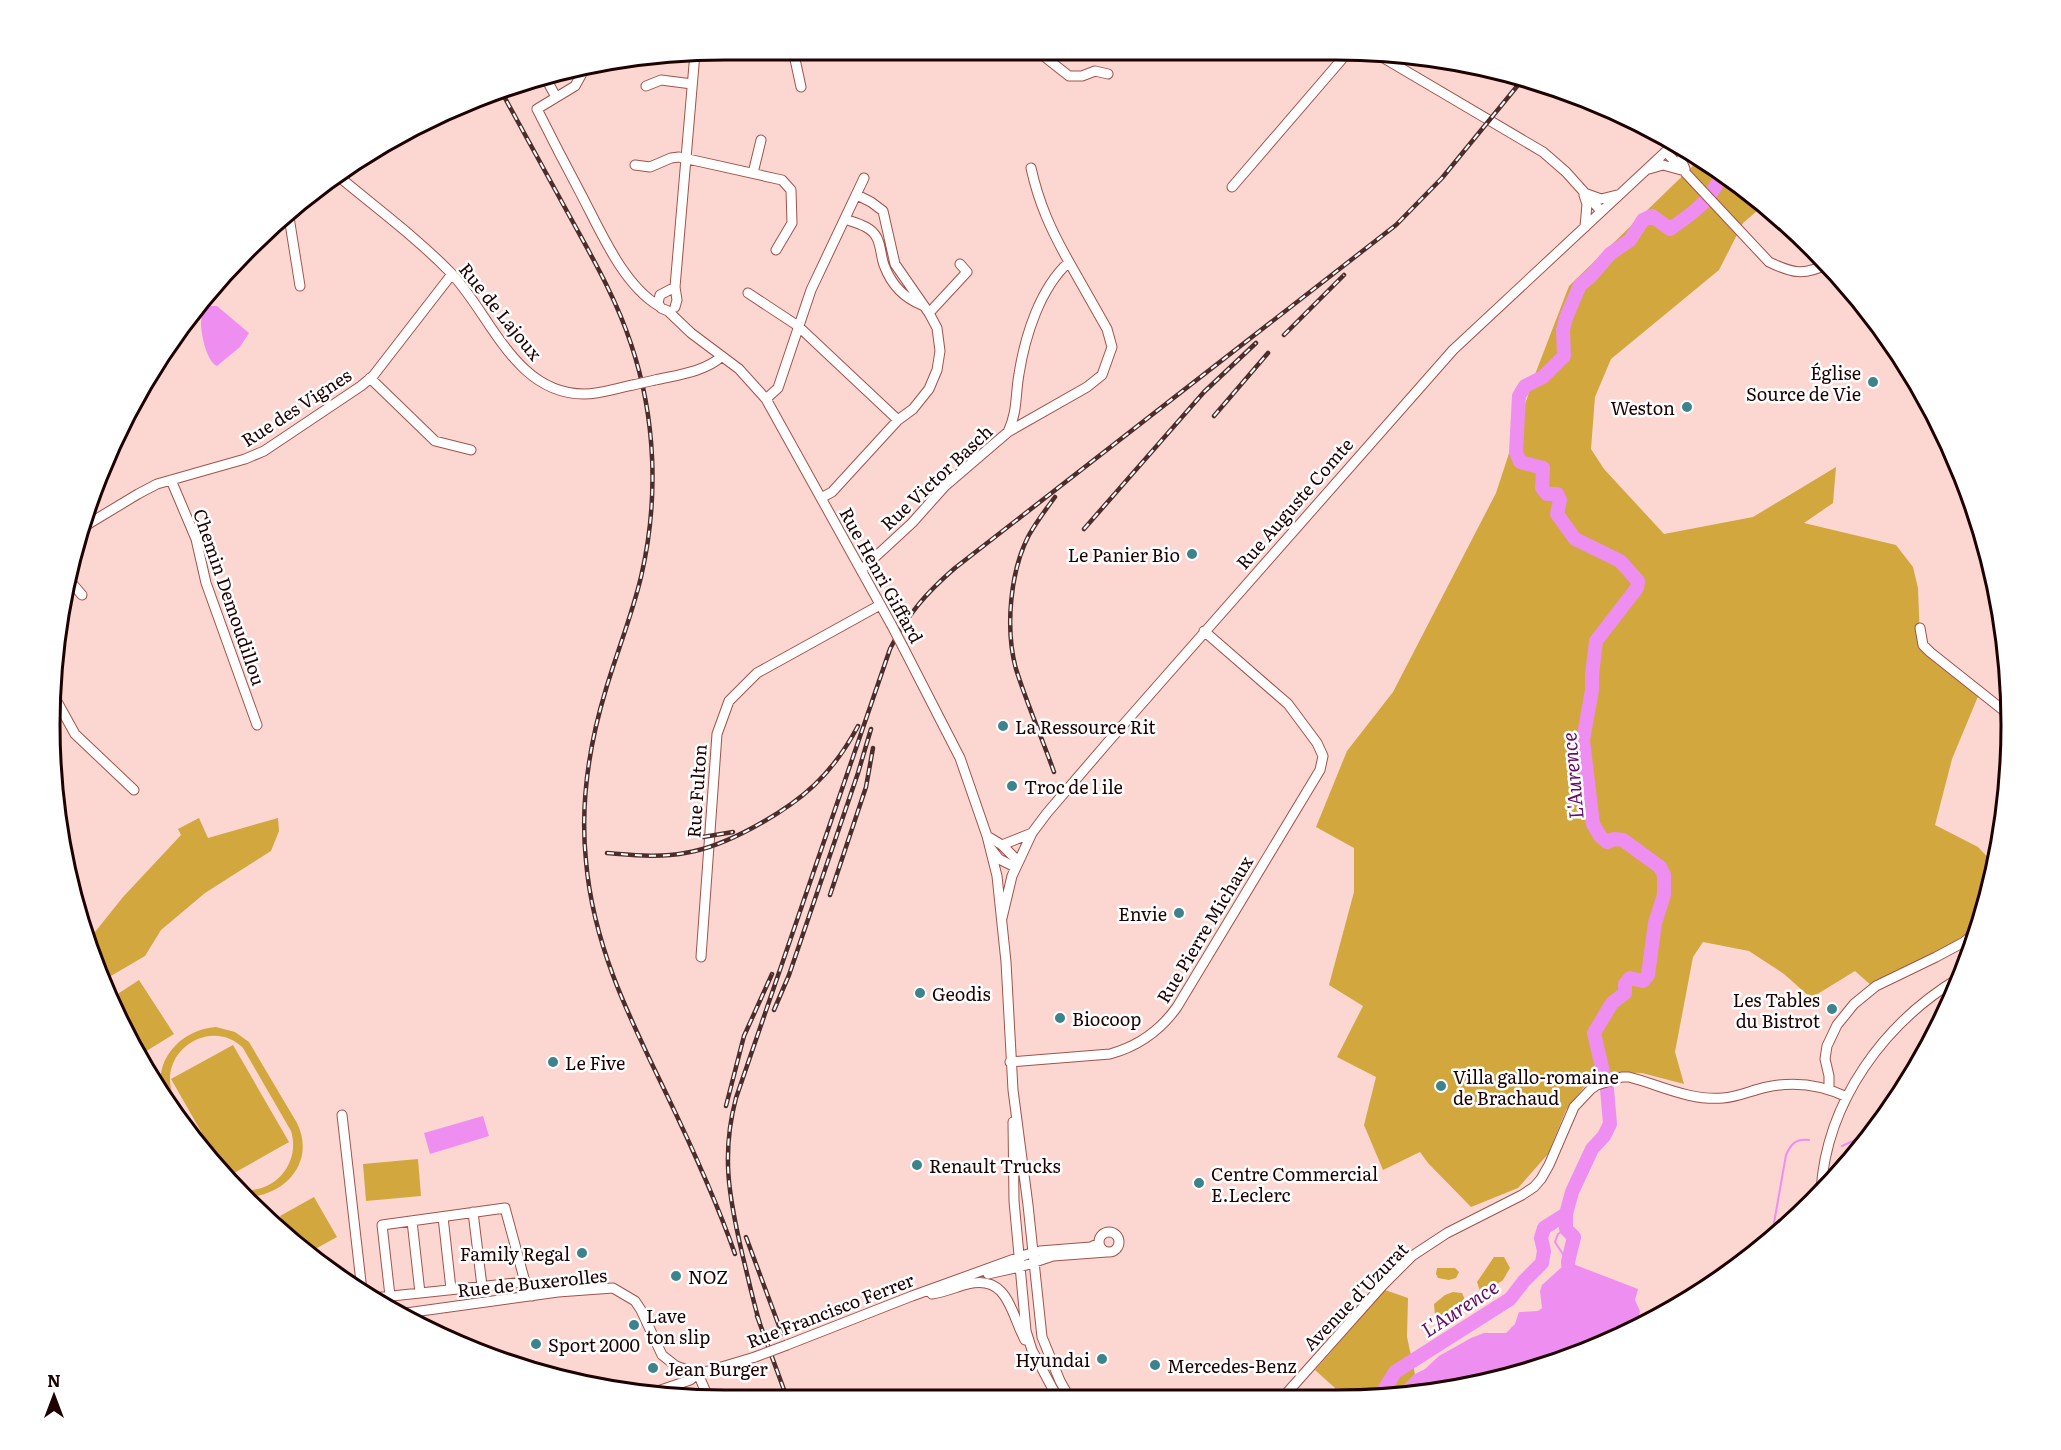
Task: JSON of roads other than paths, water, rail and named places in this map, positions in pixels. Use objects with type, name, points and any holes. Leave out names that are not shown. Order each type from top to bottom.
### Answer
[{"type":"street","points":[[795,60],[801,87]]},
{"type":"street","points":[[1049,60],[1069,76],[1082,76],[1095,71],[1108,74]]},
{"type":"street","points":[[1232,188],[1341,60]]},
{"type":"street","points":[[665,305],[677,300],[673,292],[694,61]]},
{"type":"street","points":[[1392,62],[1532,144],[1566,172],[1601,212]]},
{"type":"street","points":[[580,77],[575,86],[537,109],[612,254],[644,294],[665,305]]},
{"type":"street","points":[[646,86],[661,80],[692,84]]},
{"type":"street","points":[[549,84],[556,97]]},
{"type":"street","points":[[753,173],[761,140]]},
{"type":"street","name":"Rue Auguste Comte","points":[[1002,918],[1008,887],[1032,833],[1204,631],[1453,350],[1668,149]]},
{"type":"street","points":[[1665,152],[1769,262],[1783,269],[1802,273],[1819,269]]},
{"type":"street","points":[[1682,157],[1685,171]]},
{"type":"street","points":[[635,165],[650,167],[671,158],[686,158],[782,180],[791,190],[792,223],[776,250]]},
{"type":"street","points":[[1644,172],[1663,165],[1685,171]]},
{"type":"street","name":"Rue Victor Basch","points":[[861,570],[912,523],[945,486],[1008,432],[1087,387],[1102,375],[1112,347],[1107,329],[1050,230],[1031,168]]},
{"type":"street","points":[[766,399],[778,388],[811,290],[864,178]]},
{"type":"street","name":"Rue de Lajoux","points":[[344,181],[452,274],[520,366],[538,381],[558,390],[586,394],[702,368],[722,356]]},
{"type":"street","points":[[1584,193],[1601,199],[1619,194]]},
{"type":"street","points":[[1584,193],[1587,204],[1585,227]]},
{"type":"street","points":[[821,498],[831,492],[898,420],[913,409],[929,389],[937,370],[940,351],[937,328],[895,264],[883,211],[857,195]]},
{"type":"street","points":[[845,219],[866,226],[877,237],[884,265],[896,287],[909,300],[922,305]]},
{"type":"street","points":[[289,223],[300,286]]},
{"type":"street","name":"Rue Victor Basch","points":[[1008,432],[1015,416],[1018,375],[1024,346],[1034,319],[1057,273],[1069,262]]},
{"type":"street","points":[[929,313],[967,272],[960,264]]},
{"type":"street","name":"Rue des Vignes","points":[[92,522],[138,494],[171,480],[245,459],[264,451],[370,378],[452,274]]},
{"type":"street","points":[[665,305],[662,294],[673,292]]},
{"type":"street","points":[[748,292],[798,326],[898,420]]},
{"type":"street","name":"Rue Henri Giffard","points":[[665,305],[682,326],[739,369],[766,399],[891,624],[957,750],[974,794],[994,864],[1002,918]]},
{"type":"street","points":[[370,378],[435,441],[471,450]]},
{"type":"street","name":"Chemin Demoudillou","points":[[171,480],[196,539],[206,583],[257,725]]},
{"type":"street","points":[[75,587],[82,595]]},
{"type":"street","name":"Rue Fulton","points":[[701,957],[717,734],[729,701],[757,673],[880,604]]},
{"type":"street","points":[[1920,628],[1923,645],[1930,652],[2001,708]]},
{"type":"street","name":"Rue Pierre Michaux","points":[[1010,1062],[1110,1054],[1135,1045],[1158,1029],[1178,1007],[1320,770],[1323,756],[1317,743],[1288,704],[1204,631]]},
{"type":"street","points":[[60,708],[75,734],[134,790]]},
{"type":"street","points":[[1002,845],[1032,833]]},
{"type":"street","points":[[988,839],[1002,845],[1017,864]]},
{"type":"street","points":[[988,839],[999,859],[1017,864]]},
{"type":"street","points":[[1002,918],[1010,1062],[1030,1229],[1026,1331],[1032,1350]]},
{"type":"street","points":[[1829,1089],[1825,1059],[1827,1046],[1837,1025],[1854,1004],[1876,986],[1965,941]]},
{"type":"street","points":[[1822,1178],[1829,1142],[1847,1097],[1879,1044],[1922,1002],[1947,986]]},
{"type":"street","name":"Avenue d'Uzurat","points":[[1289,1390],[1383,1285],[1413,1256],[1447,1233],[1534,1187],[1549,1166],[1574,1107],[1597,1085],[1629,1077],[1681,1094],[1723,1098],[1787,1084],[1829,1089],[1847,1097]]},
{"type":"street","points":[[1013,1090],[1012,1150],[1017,1232],[1018,1243],[1027,1261]]},
{"type":"street","points":[[342,1115],[361,1281]]},
{"type":"street","points":[[390,1296],[382,1225],[505,1208],[525,1282],[532,1296]]},
{"type":"street","points":[[473,1212],[482,1286]]},
{"type":"street","points":[[443,1217],[451,1289]]},
{"type":"street","points":[[412,1221],[420,1293]]},
{"type":"street","points":[[1030,1229],[1037,1242],[1048,1251]]},
{"type":"street","points":[[974,1275],[1053,1256],[1112,1252],[1118,1247],[1119,1240],[1117,1235],[1109,1231],[1100,1236],[1099,1243],[1101,1249],[1107,1252]]},
{"type":"street","points":[[1017,1232],[1027,1261],[1042,1337],[1065,1390]]},
{"type":"street","points":[[974,1275],[1004,1263],[1014,1256],[1018,1243]]},
{"type":"street","points":[[1004,1263],[1027,1261],[1048,1251],[1091,1247],[1099,1243]]},
{"type":"street","name":"Rue Francisco Ferrer","points":[[669,1387],[690,1380],[698,1374],[755,1358],[912,1296],[974,1275]]},
{"type":"street","points":[[385,1297],[525,1282]]},
{"type":"street","points":[[912,1296],[941,1293],[970,1283],[988,1283],[998,1289],[1007,1299],[1023,1338],[1053,1390]]},
{"type":"street","name":"Rue de Buxerolles","points":[[414,1312],[606,1288],[618,1290],[635,1301],[662,1355],[676,1366],[698,1374]]},
{"type":"street","points":[[698,1374],[705,1390]]},
{"type":"waterway","name":"L'Aurence","points":[[1385,1388],[1395,1372],[1510,1299],[1542,1263],[1544,1251],[1541,1238],[1544,1228],[1566,1214],[1572,1192],[1592,1149],[1604,1136],[1610,1124],[1607,1089],[1594,1033],[1612,1003],[1625,993],[1625,984],[1630,978],[1643,981],[1648,975],[1655,923],[1664,895],[1664,875],[1660,867],[1623,840],[1614,839],[1607,842],[1600,836],[1593,824],[1583,740],[1592,690],[1596,641],[1637,588],[1638,581],[1620,561],[1575,539],[1557,514],[1560,500],[1557,494],[1547,494],[1542,488],[1543,468],[1520,462],[1516,452],[1519,396],[1525,386],[1543,377],[1564,356],[1563,330],[1580,285],[1610,254],[1630,240],[1643,220],[1652,216],[1670,229],[1701,205],[1719,182]]},
{"type":"waterway","points":[[1774,1225],[1786,1155],[1795,1143],[1809,1140]]},
{"type":"waterway","points":[[1842,1146],[1856,1140]]},
{"type":"waterway","points":[[1566,1214],[1566,1229],[1574,1237],[1568,1262],[1570,1283]]},
{"type":"waterway","points":[[1566,1229],[1558,1234],[1555,1242],[1568,1262]]},
{"type":"railway","points":[[760,1324],[730,1194],[728,1157],[731,1118],[890,649],[903,626],[926,596],[955,568],[1396,225],[1442,178],[1518,86]]},
{"type":"railway","points":[[505,98],[611,294],[631,344],[646,401],[652,459],[651,519],[641,577],[595,731],[585,796],[586,861],[596,921],[614,978],[702,1170],[735,1254]]},
{"type":"railway","points":[[1284,335],[1344,275]]},
{"type":"railway","points":[[1084,529],[1204,392],[1256,343]]},
{"type":"railway","points":[[1214,416],[1268,353]]},
{"type":"railway","points":[[1054,772],[1016,669],[1010,619],[1017,566],[1023,549],[1032,530],[1055,497]]},
{"type":"railway","points":[[607,853],[675,855],[712,846],[746,831],[787,807],[814,785],[838,759],[858,726]]},
{"type":"railway","points":[[774,1010],[789,975],[871,729]]},
{"type":"railway","points":[[830,895],[866,787],[873,748]]},
{"type":"railway","points":[[703,837],[733,832]]},
{"type":"railway","points":[[726,1106],[744,1036],[772,974]]},
{"type":"railway","points":[[746,1237],[782,1334]]},
{"type":"railway","points":[[757,1316],[784,1390]]},
{"type":"place","name":"Église Source de Vie","points":[[1873,382]]},
{"type":"place","name":"Weston","points":[[1687,407]]},
{"type":"place","name":"Le Panier Bio","points":[[1192,554]]},
{"type":"place","name":"La Ressource Rit","points":[[1003,726]]},
{"type":"place","name":"Troc de l ile","points":[[1012,786]]},
{"type":"place","name":"Envie","points":[[1179,913]]},
{"type":"place","name":"Geodis","points":[[920,993]]},
{"type":"place","name":"Les Tables du Bistrot","points":[[1832,1009]]},
{"type":"place","name":"Biocoop","points":[[1060,1018]]},
{"type":"place","name":"Le Five","points":[[553,1062]]},
{"type":"place","name":"Villa gallo-romaine de Brachaud","points":[[1441,1086]]},
{"type":"place","name":"Renault Trucks","points":[[917,1165]]},
{"type":"place","name":"Centre Commercial E.Leclerc","points":[[1199,1183]]},
{"type":"place","name":"Family Regal","points":[[582,1253]]},
{"type":"place","name":"NOZ","points":[[676,1276]]},
{"type":"place","name":"Lave ton slip","points":[[634,1325]]},
{"type":"place","name":"Sport 2000","points":[[536,1344]]},
{"type":"place","name":"Hyundai","points":[[1102,1359]]},
{"type":"place","name":"Mercedes-Benz","points":[[1155,1365]]},
{"type":"place","name":"Jean Burger","points":[[653,1368]]}]
